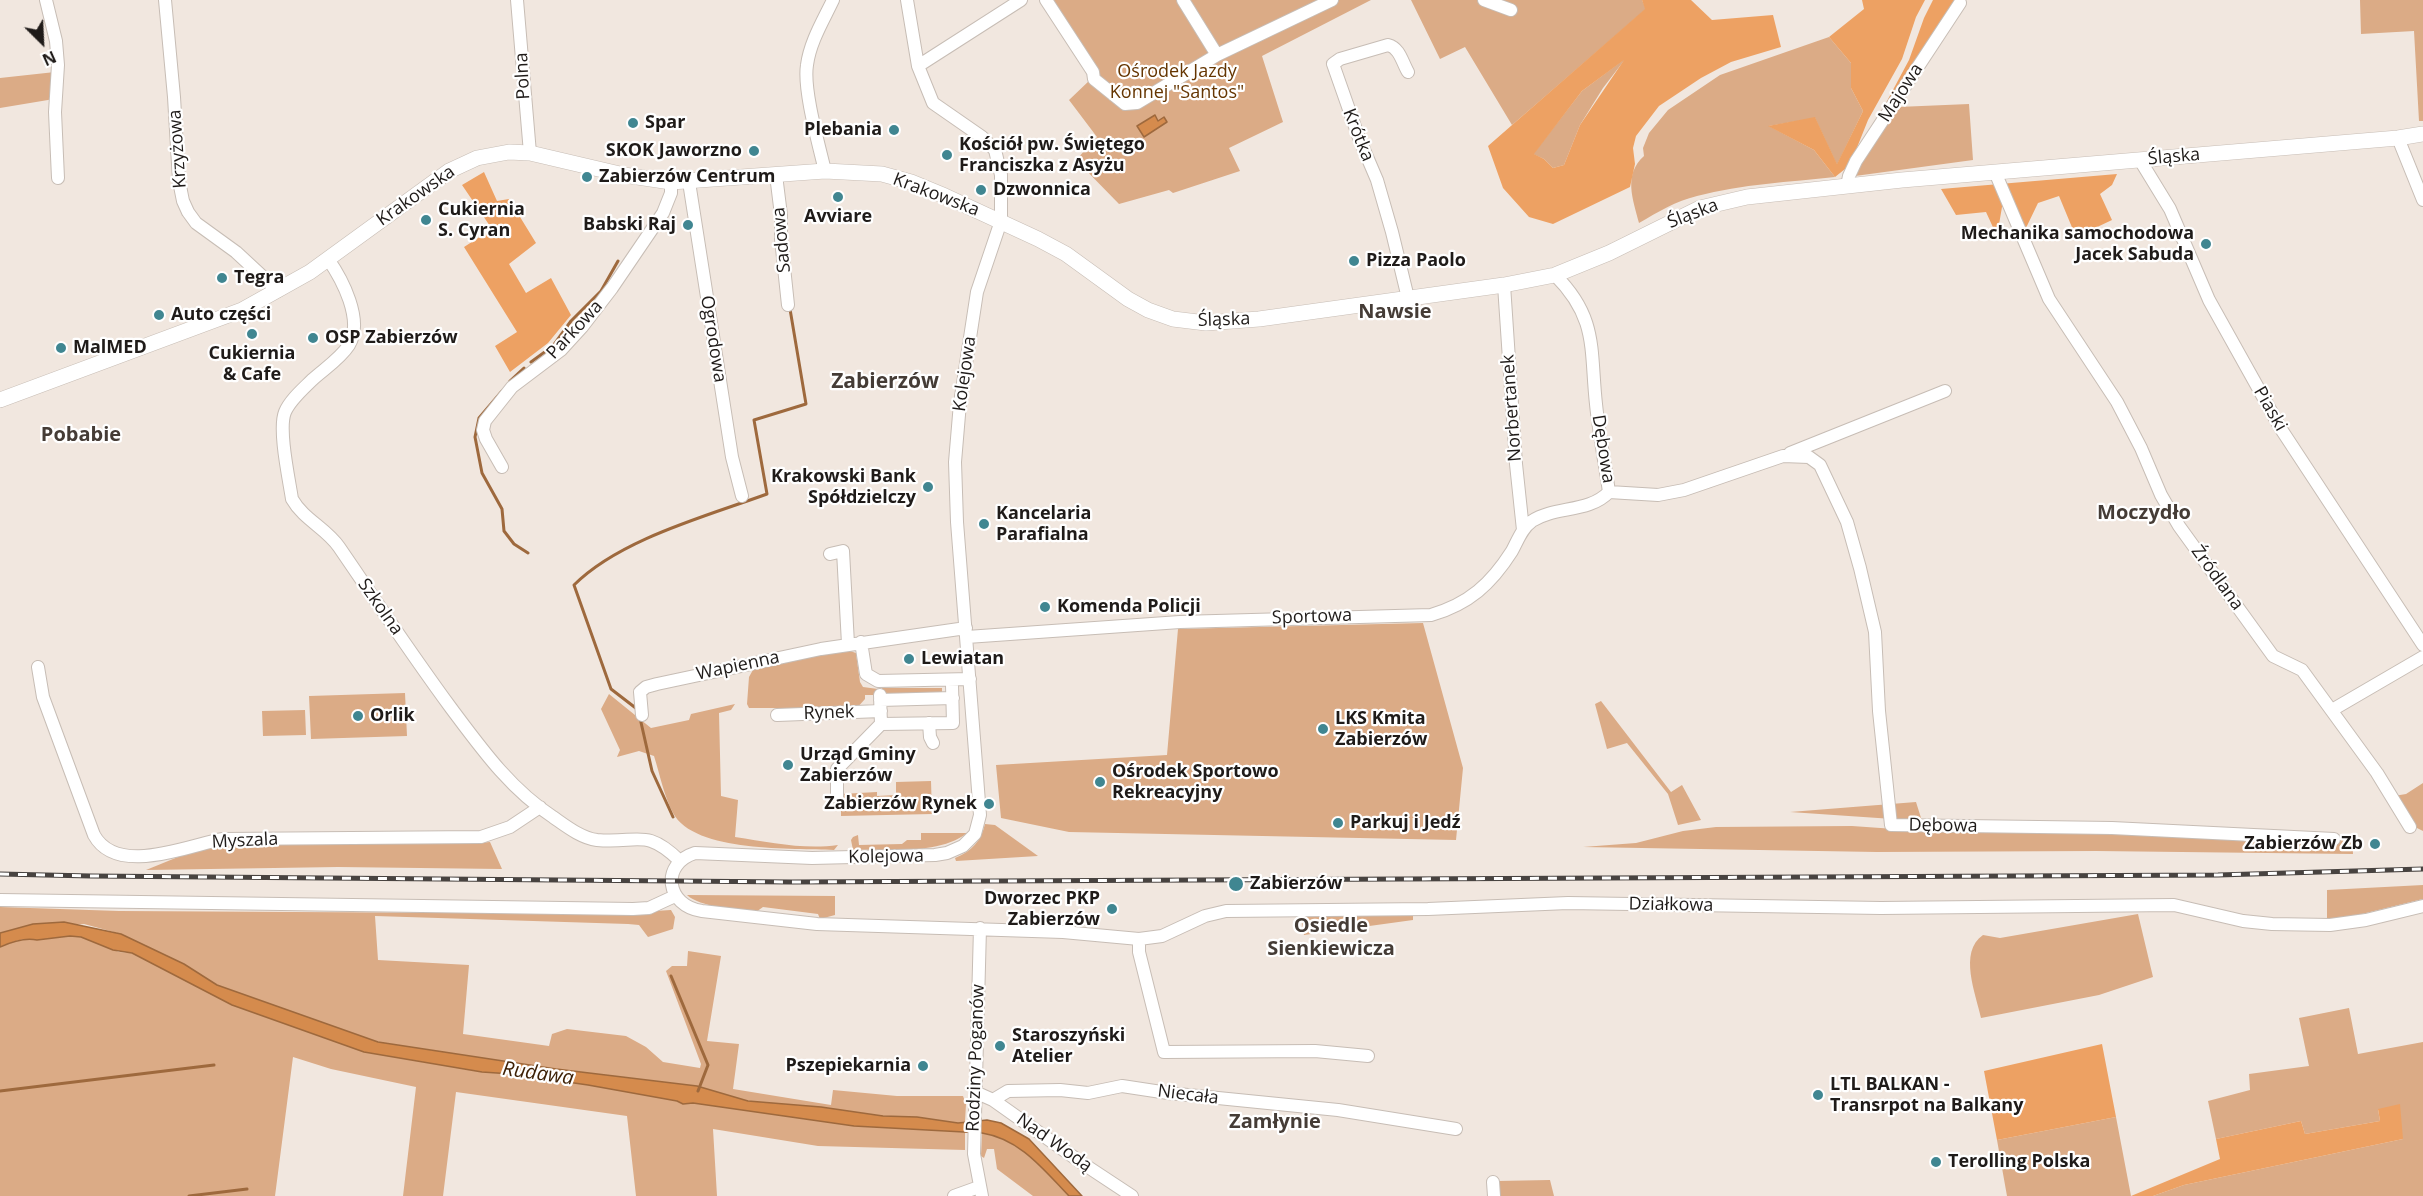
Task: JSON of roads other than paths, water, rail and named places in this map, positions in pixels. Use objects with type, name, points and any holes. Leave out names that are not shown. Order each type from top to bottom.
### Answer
[{"type":"main road","name":"Śląska","points":[[1001,221],[1066,254],[1128,299],[1148,310],[1184,321],[1206,323],[1255,319],[1504,285],[1555,275],[1609,253],[1677,218],[1721,202],[1788,191],[2423,134]]},
{"type":"main road","name":"Krakowska","points":[[0,400],[229,315],[278,291],[328,259],[449,171],[492,154],[530,153],[624,175],[671,182],[825,171],[860,171],[896,177],[1001,221]]},
{"type":"street","points":[[46,0],[56,41],[58,65],[56,112],[58,178]]},
{"type":"street","name":"Krzyżowa","points":[[165,0],[179,181],[183,201],[190,216],[236,252],[278,291]]},
{"type":"street","name":"Polna","points":[[517,0],[530,153]]},
{"type":"street","points":[[825,171],[807,82],[807,65],[814,37],[833,0]]},
{"type":"street","name":"Kolejowa","points":[[680,861],[691,854],[700,853],[812,858],[924,856],[947,853],[963,846],[975,834],[980,815],[957,522],[956,462],[960,403],[977,292],[1001,221],[1001,175],[995,150],[982,137],[933,103],[918,66],[907,0]]},
{"type":"street","points":[[918,66],[1021,0]]},
{"type":"street","points":[[1046,0],[1093,72],[1094,80],[1125,104],[1137,103],[1217,55],[1332,0]]},
{"type":"street","points":[[1183,0],[1217,55]]},
{"type":"street","points":[[1484,0],[1511,10]]},
{"type":"street","name":"Majowa","points":[[1847,186],[1856,161],[1960,3]]},
{"type":"street","name":"Krótka","points":[[1408,72],[1395,46],[1388,45],[1340,59],[1333,64],[1359,138],[1377,180],[1408,298]]},
{"type":"street","points":[[2398,138],[2423,200]]},
{"type":"street","name":"Piaski","points":[[2140,160],[2170,209],[2209,300],[2281,429],[2423,645]]},
{"type":"street","name":"Źródlana","points":[[1995,172],[2049,298],[2117,402],[2141,448],[2161,495],[2179,526],[2273,656],[2302,670],[2377,773],[2410,827]]},
{"type":"street","name":"Sadowa","points":[[776,175],[782,215],[781,239],[788,304]]},
{"type":"street","name":"Parkowa","points":[[502,467],[486,439],[483,430],[485,421],[512,387],[561,350],[582,327],[612,288],[663,213],[671,193],[671,182]]},
{"type":"street","name":"Ogrodowa","points":[[689,182],[732,457],[742,496]]},
{"type":"street","name":"Szkolna","points":[[328,259],[341,279],[351,304],[352,337],[341,355],[303,390],[286,410],[283,430],[292,499],[307,518],[338,544],[418,663],[485,754],[517,789],[551,816],[589,838],[651,840],[662,845],[680,861]]},
{"type":"street","name":"Dębowa","points":[[1555,275],[1573,293],[1589,329],[1593,347],[1598,418],[1609,492],[1658,495],[1684,490],[1783,456],[1945,391]]},
{"type":"street","name":"Norbertanek","points":[[1504,285],[1515,464],[1523,530]]},
{"type":"street","points":[[1809,457],[1823,439]]},
{"type":"street","name":"Dębowa","points":[[1783,456],[1809,457],[1820,465],[1847,522],[1875,632],[1880,721],[1891,825],[2112,828],[2334,839]]},
{"type":"street","name":"Sportowa","points":[[966,632],[1206,621],[1431,615],[1469,600],[1493,578],[1523,530],[1533,520],[1548,514],[1581,507],[1603,498],[1609,492]]},
{"type":"street","points":[[830,554],[843,551],[854,643],[866,674],[878,681],[970,679]]},
{"type":"street","name":"Wapienna","points":[[642,715],[640,692],[646,687],[723,668],[854,643],[966,632]]},
{"type":"street","points":[[2332,710],[2423,657]]},
{"type":"street","name":"Myszala","points":[[38,667],[43,697],[94,835],[100,846],[114,854],[157,856],[224,838],[481,837],[510,827],[540,807]]},
{"type":"street","name":"Rynek","points":[[777,715],[924,696],[950,689],[953,723],[929,723]]},
{"type":"street","points":[[880,702],[881,724]]},
{"type":"street","points":[[837,797],[837,769],[881,724],[929,723],[933,744]]},
{"type":"street","points":[[680,861],[673,874],[672,886],[675,896],[684,906],[695,910],[777,920],[849,925],[1063,932],[1139,939],[1139,952],[1164,1052],[1315,1051],[1368,1056]]},
{"type":"street","points":[[0,900],[633,909],[649,908],[675,896]]},
{"type":"street","name":"Działkowa","points":[[1139,939],[1162,936],[1205,916],[1226,911],[1417,909],[1568,903],[1881,908],[2174,905],[2208,911],[2242,921],[2330,925],[2366,920],[2423,906]]},
{"type":"street","name":"Rodziny Poganów","points":[[954,1196],[980,1192],[974,1154],[980,928]]},
{"type":"street","name":"Niecała","points":[[993,1100],[1008,1091],[1060,1090],[1088,1093],[1122,1086],[1168,1093],[1338,1110],[1456,1129]]},
{"type":"street","name":"Nad Wodą","points":[[975,1098],[993,1100],[1132,1196]]},
{"type":"street","points":[[1493,1182],[1494,1196]]},
{"type":"water","points":[[1155,115],[1158,121],[1164,117],[1167,122],[1144,137],[1137,126]]},
{"type":"water","name":"Rudawa","points":[[64,922],[121,934],[184,964],[217,985],[378,1042],[556,1069],[697,1086],[748,1101],[958,1123],[987,1120],[1001,1123],[1029,1139],[1082,1196],[1069,1196],[1030,1157],[1019,1148],[996,1136],[982,1133],[854,1126],[693,1103],[683,1104],[588,1085],[482,1072],[364,1052],[232,1005],[132,953],[113,950],[81,937],[22,940],[0,947],[0,933],[33,924]]},
{"type":"waterway","points":[[531,362],[553,346],[571,321],[601,291],[618,261]]},
{"type":"waterway","points":[[637,709],[611,689],[574,585],[615,554],[639,542],[665,530],[767,494],[754,420],[806,404],[790,309]]},
{"type":"waterway","points":[[510,381],[524,368]]},
{"type":"waterway","points":[[502,391],[479,418],[475,437],[482,473],[502,509],[504,531],[514,544],[528,553]]},
{"type":"waterway","points":[[640,718],[652,771],[673,817]]},
{"type":"waterway","points":[[671,976],[708,1065],[698,1091]]},
{"type":"waterway","points":[[0,1091],[214,1065]]},
{"type":"waterway","points":[[189,1196],[247,1189]]},
{"type":"railway","points":[[0,874],[792,882],[2218,875],[2423,869]]},
{"type":"place","name":"Spar","points":[[633,123]]},
{"type":"place","name":"Plebania","points":[[894,130]]},
{"type":"place","name":"SKOK Jaworzno","points":[[754,151]]},
{"type":"place","name":"Kościół pw. Świętego Franciszka z Asyżu","points":[[947,155]]},
{"type":"place","name":"Zabierzów Centrum","points":[[587,177]]},
{"type":"place","name":"Dzwonnica","points":[[981,190]]},
{"type":"place","name":"Avviare","points":[[838,197]]},
{"type":"place","name":"Cukiernia S. Cyran","points":[[426,220]]},
{"type":"place","name":"Babski Raj","points":[[688,225]]},
{"type":"place","name":"Mechanika samochodowa Jacek Sabuda","points":[[2206,244]]},
{"type":"place","name":"Pizza Paolo","points":[[1354,261]]},
{"type":"place","name":"Tegra","points":[[222,278]]},
{"type":"place","name":"Auto części","points":[[159,315]]},
{"type":"place","name":"Cukiernia & Cafe","points":[[252,334]]},
{"type":"place","name":"OSP Zabierzów","points":[[313,338]]},
{"type":"place","name":"MalMED","points":[[61,348]]},
{"type":"place","name":"Krakowski Bank Spółdzielczy","points":[[928,487]]},
{"type":"place","name":"Kancelaria Parafialna","points":[[984,524]]},
{"type":"place","name":"Komenda Policji","points":[[1045,607]]},
{"type":"place","name":"Lewiatan","points":[[909,659]]},
{"type":"place","name":"Orlik","points":[[358,716]]},
{"type":"place","name":"LKS Kmita Zabierzów","points":[[1323,729]]},
{"type":"place","name":"Urząd Gminy Zabierzów","points":[[788,765]]},
{"type":"place","name":"Ośrodek Sportowo Rekreacyjny","points":[[1100,782]]},
{"type":"place","name":"Zabierzów Rynek","points":[[989,804]]},
{"type":"place","name":"Parkuj i Jedź","points":[[1338,823]]},
{"type":"place","name":"Zabierzów Zb","points":[[2375,844]]},
{"type":"place","name":"Zabierzów","points":[[1236,884]]},
{"type":"place","name":"Dworzec PKP Zabierzów","points":[[1112,909]]},
{"type":"place","name":"Staroszyński Atelier","points":[[1000,1046]]},
{"type":"place","name":"Pszepiekarnia","points":[[923,1066]]},
{"type":"place","name":"LTL BALKAN - Transrpot na Balkany","points":[[1818,1095]]},
{"type":"place","name":"Terolling Polska","points":[[1936,1162]]},
{"type":"district","name":"Nawsie","points":[[1395,312]]},
{"type":"district","name":"Zabierzów","points":[[885,382]]},
{"type":"district","name":"Pobabie","points":[[81,435]]},
{"type":"district","name":"Moczydło","points":[[2144,513]]},
{"type":"district","name":"Osiedle Sienkiewicza","points":[[1331,938]]},
{"type":"district","name":"Zamłynie","points":[[1275,1122]]},
{"type":"park label","name":"Ośrodek Jazdy Konnej \"Santos\"","points":[[1177,82]]}]
